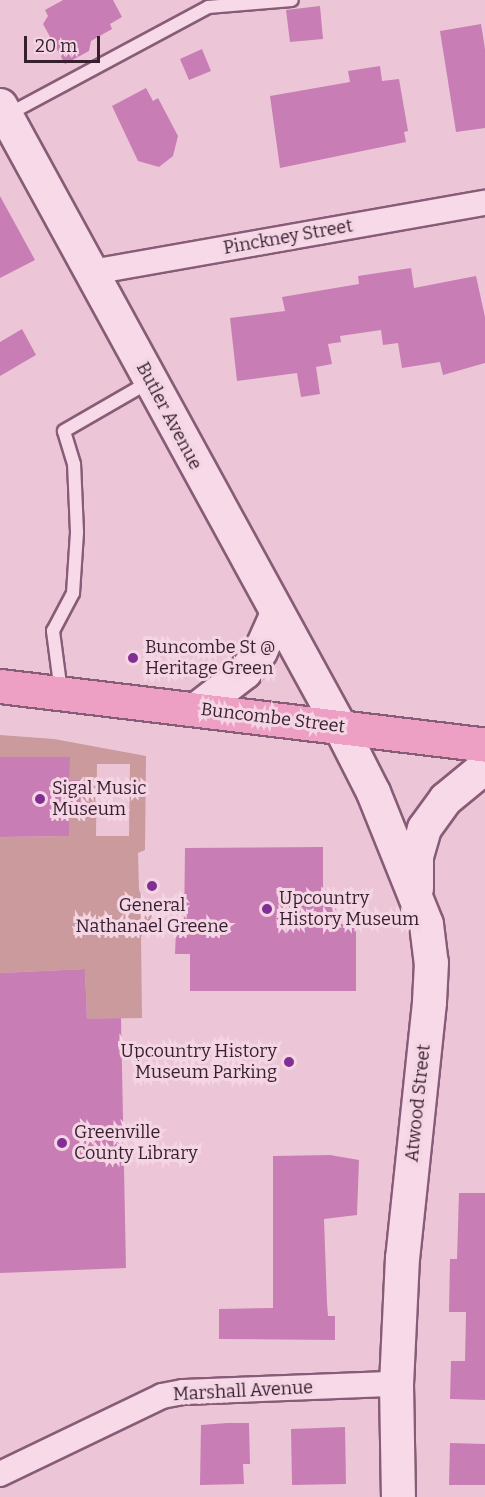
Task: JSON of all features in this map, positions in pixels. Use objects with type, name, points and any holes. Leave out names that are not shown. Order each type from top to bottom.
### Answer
[{"type":"main road","name":"Buncombe Street","points":[[0,686],[485,745]]},
{"type":"main road","name":"Buncombe Street","points":[[0,697],[61,692]]},
{"type":"street","name":"Butler Avenue","points":[[3,111],[276,615],[340,727]]},
{"type":"street","name":"Pinckney Street","points":[[92,272],[485,202]]},
{"type":"street","points":[[196,709],[244,672],[260,651],[276,615]]},
{"type":"street","name":"Atwood Street","points":[[340,727],[366,778],[426,924],[430,982],[402,1257],[396,1384],[398,1497]]},
{"type":"street","points":[[416,896],[416,856],[424,828],[445,799],[485,766]]},
{"type":"street","name":"Marshall Avenue","points":[[0,1474],[162,1396],[183,1392],[396,1384]]},
{"type":"lane","points":[[3,111],[208,6],[292,0]]},
{"type":"lane","points":[[61,692],[52,631],[73,593],[76,532],[74,464],[64,431],[150,381]]},
{"type":"shaded area","points":[[0,735],[54,739],[146,756],[145,850],[138,853],[139,890],[152,916],[141,937],[142,1018],[87,1019],[85,969],[0,973],[0,837],[69,836],[69,818],[80,818],[81,780],[69,780],[69,757],[0,757]],"holes":[[[97,764],[130,764],[129,836],[96,836]]]},
{"type":"building","points":[[63,0],[113,0],[122,17],[110,24],[112,29],[91,41],[89,51],[65,64],[43,24],[48,16],[45,10]]},
{"type":"building","points":[[320,6],[323,39],[290,42],[286,10]]},
{"type":"building","points":[[481,24],[485,49],[485,128],[456,132],[440,31]]},
{"type":"building","points":[[202,49],[211,71],[189,80],[180,59]]},
{"type":"building","points":[[380,66],[382,81],[399,79],[408,131],[404,132],[406,142],[280,168],[270,96],[350,82],[348,71]]},
{"type":"building","points":[[146,88],[153,101],[158,98],[178,136],[173,156],[159,167],[138,161],[112,106]]},
{"type":"building","points":[[0,196],[35,260],[0,278]]},
{"type":"building","points":[[411,268],[414,288],[476,276],[485,317],[485,363],[443,375],[440,362],[402,368],[398,343],[383,345],[381,330],[340,336],[341,342],[328,344],[332,364],[316,367],[320,394],[301,397],[297,373],[237,381],[230,318],[285,311],[282,297],[359,284],[358,276]]},
{"type":"building","points":[[22,329],[36,355],[0,376],[0,342]]},
{"type":"building","name":"Sigal Music Museum","points":[[0,757],[70,757],[69,780],[81,780],[80,818],[69,818],[69,836],[0,837]]},
{"type":"building","name":"Upcountry History Museum","points":[[323,847],[323,894],[336,894],[336,924],[356,924],[356,991],[190,991],[190,954],[175,954],[176,929],[184,929],[185,848]]},
{"type":"building","name":"Greenville County Library","points":[[85,969],[87,1019],[121,1018],[126,1268],[0,1273],[0,973]]},
{"type":"building","points":[[330,1155],[359,1160],[357,1215],[324,1219],[328,1316],[335,1316],[335,1340],[219,1339],[219,1309],[273,1308],[273,1156]]},
{"type":"building","points":[[459,1193],[485,1193],[485,1400],[450,1399],[451,1361],[465,1361],[466,1312],[449,1312],[450,1259],[457,1259]]},
{"type":"building","points":[[249,1423],[250,1464],[243,1464],[244,1484],[200,1485],[201,1425]]},
{"type":"building","points":[[345,1427],[346,1484],[292,1485],[291,1429]]},
{"type":"building","points":[[450,1443],[485,1444],[485,1485],[449,1485]]},
{"type":"place","name":"Buncombe St @ Heritage Green","points":[[133,658]]},
{"type":"place","name":"Sigal Music Museum","points":[[40,799]]},
{"type":"place","name":"General Nathanael Greene","points":[[152,886]]},
{"type":"place","name":"Upcountry History Museum","points":[[267,909]]},
{"type":"place","name":"Upcountry History Museum Parking","points":[[289,1062]]},
{"type":"place","name":"Greenville County Library","points":[[62,1143]]}]
